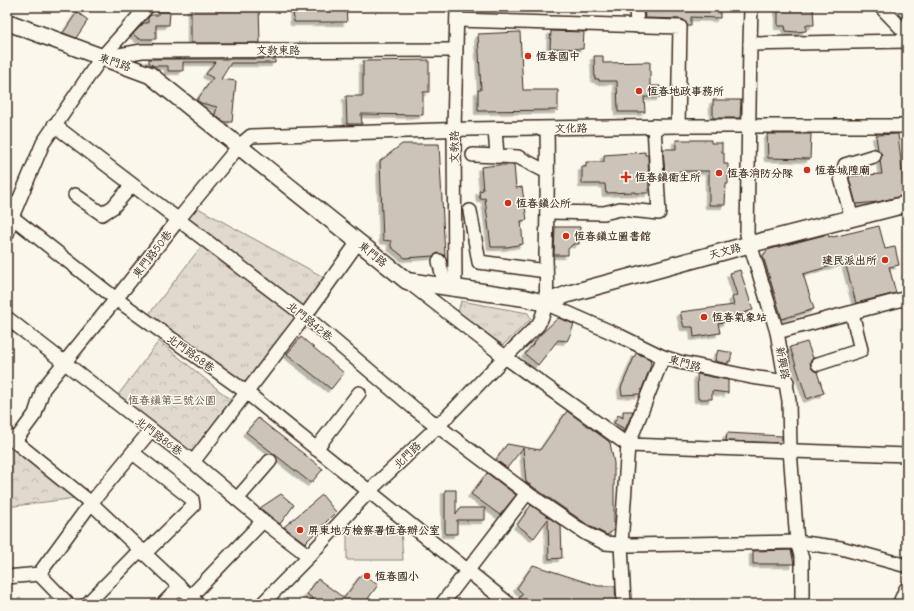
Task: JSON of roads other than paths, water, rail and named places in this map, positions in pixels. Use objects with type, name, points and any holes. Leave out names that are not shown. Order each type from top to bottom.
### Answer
[{"type":"main road","name":"東門路","points":[[7,22],[150,75],[407,281],[525,298],[545,303]]},
{"type":"main road","name":"天文路","points":[[545,303],[568,294],[751,244],[907,204]]},
{"type":"main road","points":[[901,604],[907,590]]},
{"type":"street","points":[[7,234],[12,217],[43,143],[54,125],[101,58],[148,7]]},
{"type":"street","points":[[636,7],[637,26]]},
{"type":"street","name":"新興路","points":[[751,7],[747,234],[776,332],[789,401],[790,450],[797,542],[802,559],[802,604]]},
{"type":"street","points":[[881,7],[907,34]]},
{"type":"street","points":[[457,13],[637,26],[680,27],[678,126]]},
{"type":"street","name":"文教路","points":[[450,287],[457,13]]},
{"type":"street","points":[[750,44],[907,41]]},
{"type":"street","name":"文教東路","points":[[101,58],[149,50],[455,50]]},
{"type":"street","name":"北門路42巷","points":[[54,125],[305,316],[415,409],[527,493],[585,533],[605,543],[639,545],[797,542],[841,548],[907,566]]},
{"type":"street","points":[[547,212],[604,213],[620,209],[659,213],[654,126]]},
{"type":"street","name":"文化路","points":[[239,146],[251,136],[654,126],[907,126]]},
{"type":"street","points":[[495,129],[497,156]]},
{"type":"street","name":"北門路","points":[[262,604],[369,491],[438,426],[542,320],[545,303],[546,271],[547,129]]},
{"type":"street","name":"東門路50巷","points":[[11,438],[35,414],[43,389],[64,362],[116,300],[178,220],[239,146]]},
{"type":"street","points":[[473,155],[518,157],[547,172]]},
{"type":"street","points":[[852,219],[841,178],[845,165],[874,156]]},
{"type":"street","points":[[75,194],[102,214],[113,207],[132,185]]},
{"type":"street","points":[[470,211],[479,262],[546,271]]},
{"type":"street","name":"北門路68巷","points":[[12,217],[116,300],[246,392],[509,604]]},
{"type":"street","points":[[193,462],[305,316],[358,242]]},
{"type":"street","points":[[439,261],[450,287]]},
{"type":"street","points":[[407,281],[505,357],[628,445],[907,455]]},
{"type":"street","points":[[776,332],[907,298]]},
{"type":"street","name":"東門路","points":[[545,303],[620,336],[663,357],[712,370],[786,382]]},
{"type":"street","points":[[818,364],[861,350],[852,312]]},
{"type":"street","name":"北門路86巷","points":[[7,318],[193,462],[263,521],[309,556]]},
{"type":"street","points":[[624,604],[621,544],[628,445],[663,357]]},
{"type":"street","points":[[316,449],[359,393]]},
{"type":"street","points":[[7,577],[39,574],[91,503],[151,430]]},
{"type":"street","points":[[11,438],[91,503],[194,600],[263,521]]},
{"type":"street","points":[[87,604],[192,506],[192,499],[133,453]]},
{"type":"street","points":[[237,499],[270,461]]},
{"type":"street","points":[[442,604],[527,493]]},
{"type":"street","points":[[39,574],[68,604]]},
{"type":"street","points":[[164,604],[180,587]]},
{"type":"place","name":"恆春國中","points":[[528,56]]},
{"type":"place","name":"恆春地政事務所","points":[[639,91]]},
{"type":"place","name":"恆春城隍廟","points":[[807,170]]},
{"type":"place","name":"恆春消防分隊","points":[[719,173]]},
{"type":"place","name":"恆春鎮衛生所","points":[[626,177]]},
{"type":"place","name":"恆春鎮公所","points":[[508,203]]},
{"type":"place","name":"恆春鎮立圖書館","points":[[566,236]]},
{"type":"place","name":"建民派出所","points":[[885,260]]},
{"type":"place","name":"恆春氣象站","points":[[704,317]]},
{"type":"place","name":"屏東地方檢察署恆春辦公室","points":[[300,530]]},
{"type":"place","name":"恆春國小","points":[[367,576]]},
{"type":"park label","name":"恆春鎮第三號公園","points":[[172,400]]}]
